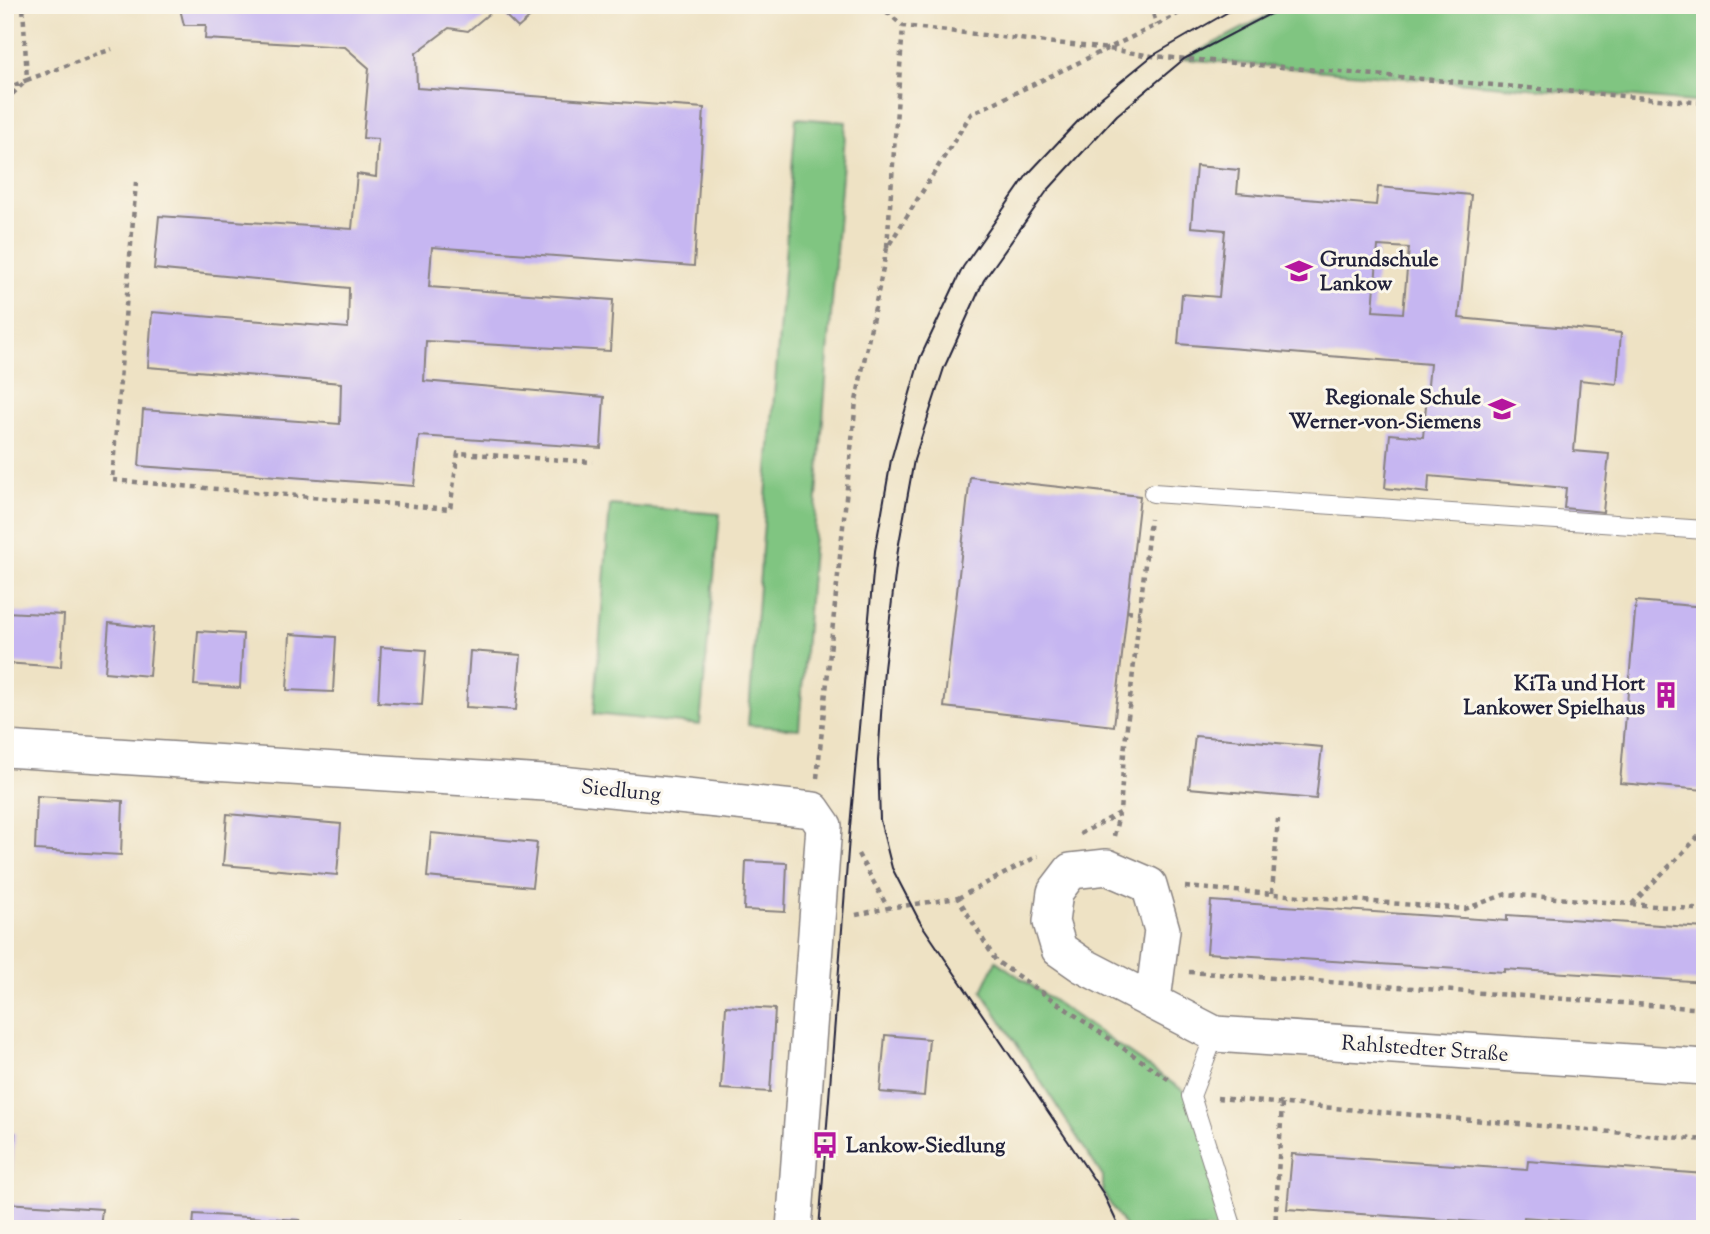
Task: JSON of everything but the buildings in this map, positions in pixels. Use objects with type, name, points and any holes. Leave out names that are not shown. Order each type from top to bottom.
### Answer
[{"type":"street","name":"Siedlung","points":[[5,749],[561,784],[813,810]]},
{"type":"street","points":[[794,1229],[824,826],[813,810]]},
{"type":"street","name":"Rahlstedter Straße","points":[[1149,885],[1107,867],[1071,871],[1055,892],[1051,922],[1059,949],[1082,965],[1155,985],[1215,1034],[1705,1067]]},
{"type":"street","points":[[1149,885],[1163,930],[1155,985]]},
{"type":"lane","points":[[1153,492],[1705,530]]},
{"type":"lane","points":[[1215,1034],[1191,1096],[1233,1229]]},
{"type":"path","points":[[5,101],[27,80],[23,5]]},
{"type":"path","points":[[879,5],[903,26],[1184,59],[1705,103]]},
{"type":"path","points":[[1150,5],[1157,25]]},
{"type":"path","points":[[887,248],[971,114],[1109,49],[1194,5]]},
{"type":"path","points":[[813,810],[856,401],[887,248],[903,26]]},
{"type":"path","points":[[5,89],[112,49]]},
{"type":"path","points":[[136,181],[112,480],[450,509],[458,453],[593,462]]},
{"type":"path","points":[[1073,838],[1119,813],[1153,492]]},
{"type":"path","points":[[1127,611],[1140,612]]},
{"type":"path","points":[[1272,892],[1278,818]]},
{"type":"path","points":[[1632,904],[1705,831]]},
{"type":"path","points":[[958,898],[1039,856]]},
{"type":"path","points":[[1149,885],[1272,892],[1465,909],[1506,894],[1705,910]]},
{"type":"path","points":[[856,915],[888,908]]},
{"type":"path","points":[[1155,985],[1705,1009]]},
{"type":"path","points":[[1275,1229],[1282,1104]]},
{"type":"green space","points":[[1287,5],[1705,5],[1705,103],[1184,59]]},
{"type":"green space","points":[[796,118],[846,122],[799,729],[748,725]]},
{"type":"green space","points":[[610,505],[720,514],[700,725],[594,714]]},
{"type":"green space","points":[[996,961],[1191,1096],[1233,1229],[1127,1229],[1103,1193],[1103,1177],[982,991]]},
{"type":"tram line","points":[[819,1229],[849,838],[875,551],[891,460],[920,358],[963,267],[1027,175],[1098,100],[1152,56],[1240,5]]},
{"type":"tram line","points":[[1120,1229],[1103,1193],[920,922],[892,868],[880,820],[878,761],[884,669],[898,549],[914,460],[944,368],[984,280],[1047,191],[1117,115],[1184,59],[1287,5]]},
{"type":"place","name":"Grundschule Lankow","points":[[1299,271]]},
{"type":"place","name":"Regionale Schule Werner-von-Siemens","points":[[1502,409]]},
{"type":"place","name":"KiTa und Hort Lankower Spielhaus","points":[[1666,695]]},
{"type":"place","name":"Lankow-Siedlung","points":[[825,1145]]}]
